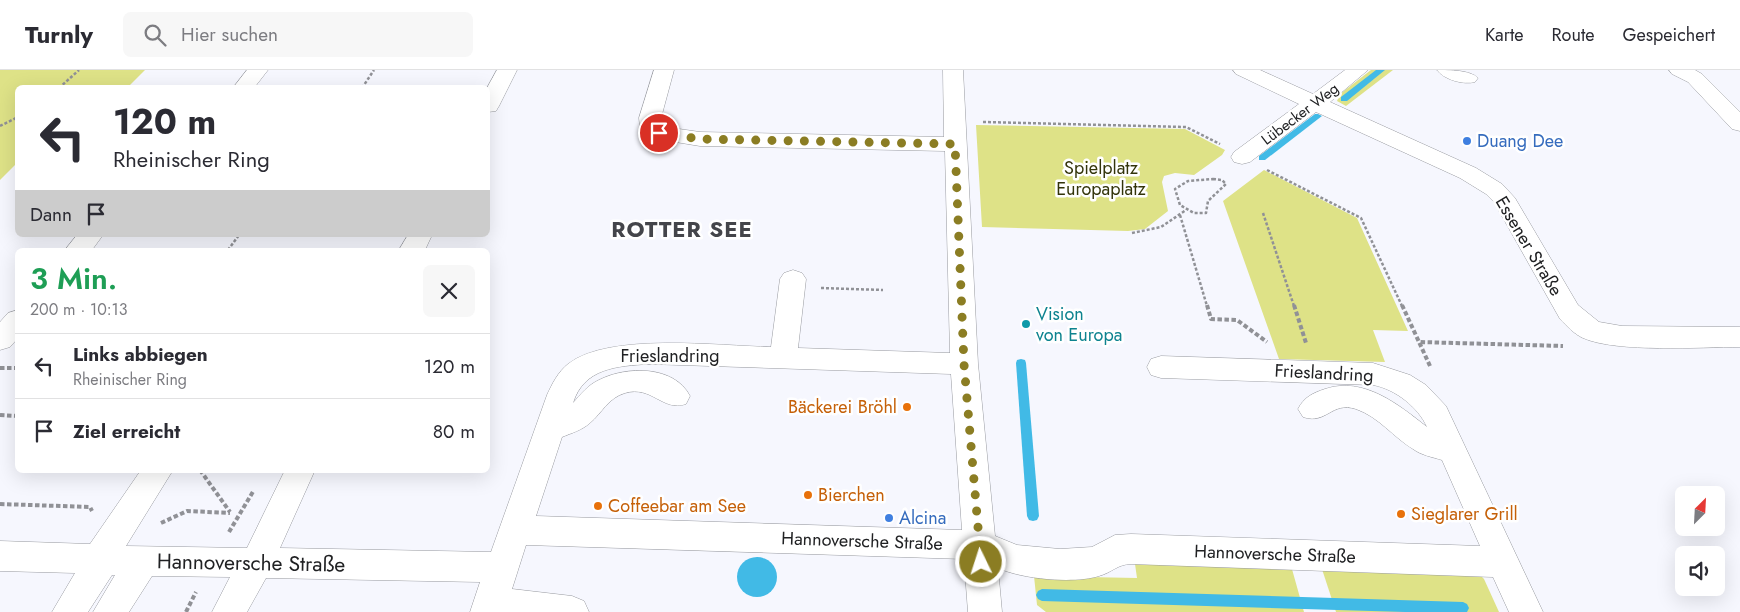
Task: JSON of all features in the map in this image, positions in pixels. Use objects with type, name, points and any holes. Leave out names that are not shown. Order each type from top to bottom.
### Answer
[{"type":"street","points":[[246,85],[258,70]]},
{"type":"street","points":[[490,102],[508,70]]},
{"type":"street","points":[[664,70],[650,118],[651,127],[659,133],[700,139],[955,133]]},
{"type":"street","points":[[953,70],[964,364],[984,612]]},
{"type":"street","name":"Essener Straße","points":[[1243,70],[1468,173],[1494,189],[1503,198],[1569,312],[1593,331],[1622,336],[1740,337]]},
{"type":"street","name":"Lübecker Weg","points":[[1242,157],[1358,70]]},
{"type":"street","points":[[1447,70],[1469,73]]},
{"type":"street","points":[[1679,70],[1695,78],[1740,124]]},
{"type":"street","points":[[80,248],[90,237]]},
{"type":"street","points":[[775,357],[796,284]]},
{"type":"street","points":[[0,340],[15,323]]},
{"type":"street","name":"Frieslandring","points":[[489,607],[566,382],[585,365],[609,356],[775,357],[964,364]]},
{"type":"street","name":"Frieslandring","points":[[1161,367],[1379,375],[1404,385],[1424,400],[1436,414],[1454,451],[1501,562],[1526,612]]},
{"type":"street","points":[[549,429],[573,420],[584,412],[599,394],[629,382],[658,383],[676,396]]},
{"type":"street","points":[[1313,409],[1330,397],[1345,396],[1362,400],[1394,417],[1423,440],[1454,451]]},
{"type":"street","points":[[69,612],[156,473]]},
{"type":"street","points":[[229,612],[257,562],[299,473]]},
{"type":"street","name":"Hannoversche Straße","points":[[515,530],[980,545],[1015,560],[1060,564],[1097,562],[1115,550],[1131,549],[1501,562]]},
{"type":"street","name":"Hannoversche Straße","points":[[0,556],[144,562],[257,562],[502,567]]},
{"type":"street","points":[[110,612],[144,562]]},
{"type":"street","points":[[489,607],[572,612]]},
{"type":"path","points":[[62,85],[79,70]]},
{"type":"path","points":[[364,85],[374,70]]},
{"type":"path","points":[[0,126],[15,118]]},
{"type":"path","points":[[955,133],[1186,127],[1361,218],[1433,373]]},
{"type":"path","points":[[1213,179],[1222,180],[1226,184],[1208,201],[1206,213],[1195,214],[1186,210],[1181,208],[1175,200],[1175,189],[1177,186],[1188,181],[1213,179]]},
{"type":"path","points":[[1132,233],[1146,233],[1159,228],[1186,210]]},
{"type":"path","points":[[1263,214],[1316,372]]},
{"type":"path","points":[[1180,215],[1211,319],[1238,320],[1268,342],[1277,370]]},
{"type":"path","points":[[229,248],[238,237]]},
{"type":"path","points":[[796,284],[883,290]]},
{"type":"path","points":[[1419,342],[1576,346],[1593,331]]},
{"type":"path","points":[[0,368],[15,368]]},
{"type":"path","points":[[0,415],[15,416]]},
{"type":"path","points":[[202,473],[230,512]]},
{"type":"path","points":[[0,504],[90,507],[100,536],[101,560]]},
{"type":"green space","points":[[0,70],[145,70],[130,85],[15,85],[15,165],[0,180]]},
{"type":"green space","points":[[1371,70],[1393,70],[1346,106],[1337,101],[1340,94]]},
{"type":"green space","name":"Spielplatz Europaplatz","points":[[976,125],[1185,129],[1225,150],[1222,155],[1194,175],[1175,173],[1164,176],[1162,182],[1168,211],[1145,229],[1128,231],[982,227]]},
{"type":"green space","points":[[1264,170],[1357,218],[1408,331],[1373,330],[1385,362],[1279,359],[1223,201]]},
{"type":"green space","points":[[1134,557],[1290,562],[1304,612],[1046,612],[1037,605],[1034,576],[1137,578]]},
{"type":"green space","points":[[1320,563],[1480,575],[1484,579],[1499,612],[1336,612]]},
{"type":"water","points":[[761,557],[768,560],[774,566],[777,577],[776,585],[768,594],[761,597],[753,597],[746,594],[738,585],[737,573],[740,566],[749,558]]},
{"type":"waterway","points":[[1344,99],[1381,70]]},
{"type":"waterway","points":[[1262,158],[1318,116]]},
{"type":"waterway","points":[[1021,363],[1033,516]]},
{"type":"waterway","points":[[1042,595],[1463,608]]},
{"type":"place","name":"Duang Dee","points":[[1467,141]]},
{"type":"place","name":"Vision von Europa","points":[[1026,324]]},
{"type":"place","name":"Bäckerei Bröhl","points":[[907,407]]},
{"type":"place","name":"Bierchen","points":[[808,495]]},
{"type":"place","name":"Coffeebar am See","points":[[598,506]]},
{"type":"place","name":"Sieglarer Grill","points":[[1401,514]]},
{"type":"place","name":"Alcina","points":[[889,518]]},
{"type":"district","name":"ROTTER SEE","points":[[682,229]]},
{"type":"route","points":[[659,133],[700,139],[955,144],[964,364],[981,562]]}]
